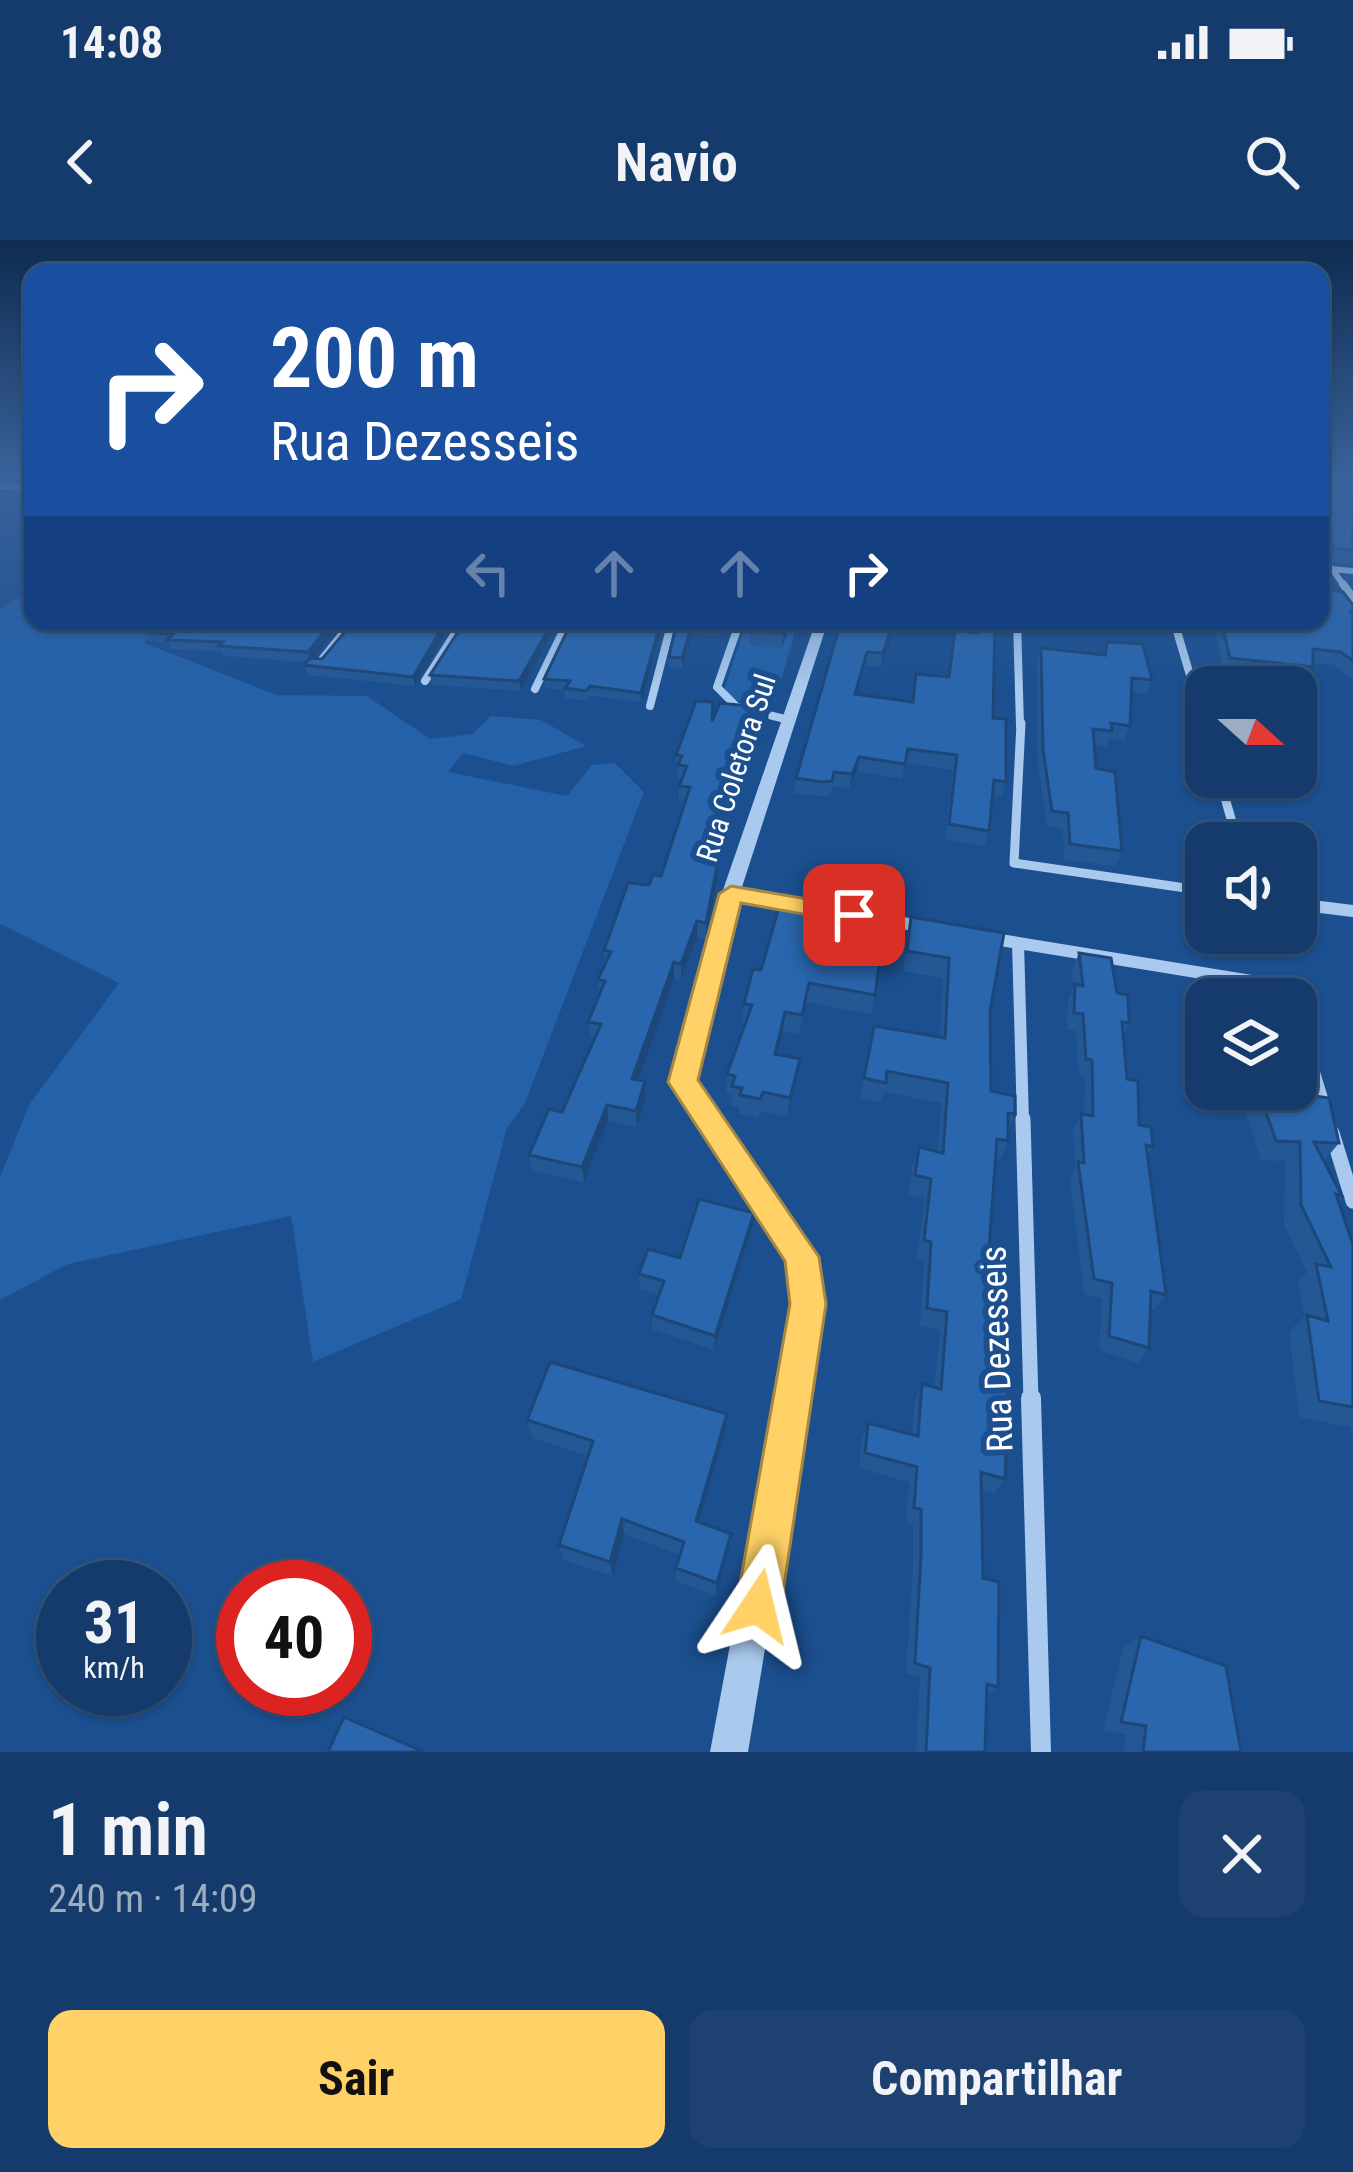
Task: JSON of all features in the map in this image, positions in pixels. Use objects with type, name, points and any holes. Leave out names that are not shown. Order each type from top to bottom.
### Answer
[{"type":"street","points":[[1329,571],[1353,598]]},
{"type":"street","points":[[319,663],[346,630]]},
{"type":"street","points":[[425,681],[457,630]]},
{"type":"street","points":[[535,688],[564,630]]},
{"type":"street","points":[[650,706],[671,630]]},
{"type":"street","points":[[737,630],[717,686],[721,697],[737,708],[785,719]]},
{"type":"street","name":"Rua Coletora Sul","points":[[729,1752],[808,1304],[802,1257],[682,1082],[731,894],[785,719],[819,630]]},
{"type":"street","points":[[1017,630],[1021,713],[1014,863],[1185,888]]},
{"type":"street","points":[[1177,630],[1187,666]]},
{"type":"street","points":[[731,894],[930,928]]},
{"type":"street","points":[[1317,907],[1353,911]]},
{"type":"street","points":[[974,936],[1208,978]]},
{"type":"street","name":"Rua Dezesseis","points":[[1018,943],[1041,1752]]},
{"type":"street","points":[[1317,1083],[1353,1201]]},
{"type":"shaded area","points":[[24,594],[24,630],[158,630],[144,643],[277,695],[367,696],[430,739],[472,734],[491,716],[541,720],[586,746],[514,766],[463,753],[448,772],[567,796],[592,765],[615,763],[644,792],[525,1103],[507,1128],[461,1299],[313,1362],[291,1216],[68,1264],[0,1300],[0,1177],[29,1105],[119,983],[0,924],[0,610]]},
{"type":"shaded area","points":[[744,630],[795,630],[773,709],[730,699],[724,690]]},
{"type":"building","points":[[1329,590],[1343,592],[1353,605],[1353,661],[1341,652],[1313,649],[1313,666],[1230,658],[1223,630],[1329,630]]},
{"type":"building","points":[[326,630],[308,652],[167,640],[173,634],[146,632]]},
{"type":"building","points":[[346,630],[441,630],[413,677],[304,665],[310,658],[322,659]]},
{"type":"building","points":[[459,630],[548,630],[519,681],[430,675]]},
{"type":"building","points":[[568,630],[658,630],[641,693],[590,686],[586,691],[565,688],[570,681],[544,679]]},
{"type":"building","points":[[675,630],[690,630],[682,658],[669,657]]},
{"type":"building","points":[[838,630],[891,630],[883,653],[867,652],[855,694],[913,702],[916,674],[949,677],[955,630],[995,630],[993,718],[1006,719],[1006,782],[994,780],[989,831],[949,824],[957,755],[908,749],[905,764],[859,757],[852,774],[834,772],[832,781],[796,778]]},
{"type":"building","points":[[1107,642],[1143,644],[1152,680],[1132,678],[1130,726],[1111,723],[1112,731],[1093,729],[1096,768],[1115,772],[1122,851],[1070,844],[1068,813],[1052,811],[1043,749],[1041,648],[1105,655]]},
{"type":"building","points":[[696,701],[713,702],[712,721],[720,703],[769,708],[725,825],[706,923],[697,921],[681,964],[674,962],[632,1079],[645,1081],[636,1111],[607,1105],[582,1167],[529,1155],[549,1109],[562,1112],[601,1024],[588,1022],[605,981],[598,979],[611,952],[604,950],[628,883],[649,885],[653,875],[661,876],[690,787],[679,786],[687,766],[678,765],[682,756],[676,755]]},
{"type":"building","points":[[781,900],[810,904],[808,909],[822,911],[821,941],[881,950],[875,995],[809,983],[802,1015],[785,1012],[775,1054],[800,1059],[790,1098],[763,1092],[760,1099],[740,1095],[742,1088],[732,1086],[735,1076],[727,1074],[752,1005],[744,1004],[753,969],[761,970]]},
{"type":"building","points":[[911,917],[1004,933],[990,1011],[991,1091],[1015,1096],[1015,1114],[1008,1113],[1008,1141],[997,1139],[989,1248],[987,1323],[1010,1329],[1005,1479],[981,1472],[983,1578],[999,1582],[998,1687],[987,1684],[985,1752],[926,1752],[930,1668],[915,1663],[921,1556],[921,1509],[914,1508],[917,1467],[865,1453],[868,1423],[918,1436],[922,1384],[941,1389],[947,1312],[927,1308],[931,1242],[924,1240],[931,1179],[915,1175],[919,1147],[943,1153],[948,1083],[887,1071],[886,1083],[864,1078],[874,1026],[945,1038],[949,958],[907,951]]},
{"type":"building","points":[[1079,953],[1111,958],[1117,993],[1128,995],[1129,1023],[1122,1022],[1127,1079],[1138,1081],[1139,1125],[1151,1127],[1153,1147],[1146,1145],[1166,1295],[1151,1291],[1149,1348],[1109,1336],[1112,1283],[1094,1279],[1078,1162],[1084,1163],[1081,1114],[1093,1116],[1092,1060],[1086,1059],[1083,1014],[1074,1013],[1075,984],[1083,986]]},
{"type":"building","points":[[1317,1096],[1329,1098],[1339,1143],[1314,1142],[1342,1196],[1336,1194],[1353,1245],[1353,1407],[1319,1401],[1307,1315],[1328,1321],[1316,1264],[1331,1267],[1301,1205],[1300,1142],[1276,1141],[1265,1110],[1317,1110]]},
{"type":"building","points":[[699,1199],[754,1213],[715,1336],[652,1315],[664,1281],[639,1274],[648,1249],[680,1258]]},
{"type":"building","points":[[550,1362],[727,1414],[696,1521],[731,1534],[717,1583],[676,1568],[684,1542],[622,1519],[610,1562],[559,1545],[593,1441],[527,1420]]},
{"type":"building","points":[[1141,1636],[1226,1666],[1241,1752],[1143,1752],[1146,1726],[1121,1722]]},
{"type":"building","points":[[344,1717],[424,1752],[328,1752]]},
{"type":"route","points":[[758,1606],[808,1304],[802,1257],[682,1082],[686,1053],[731,894],[854,915]]}]
